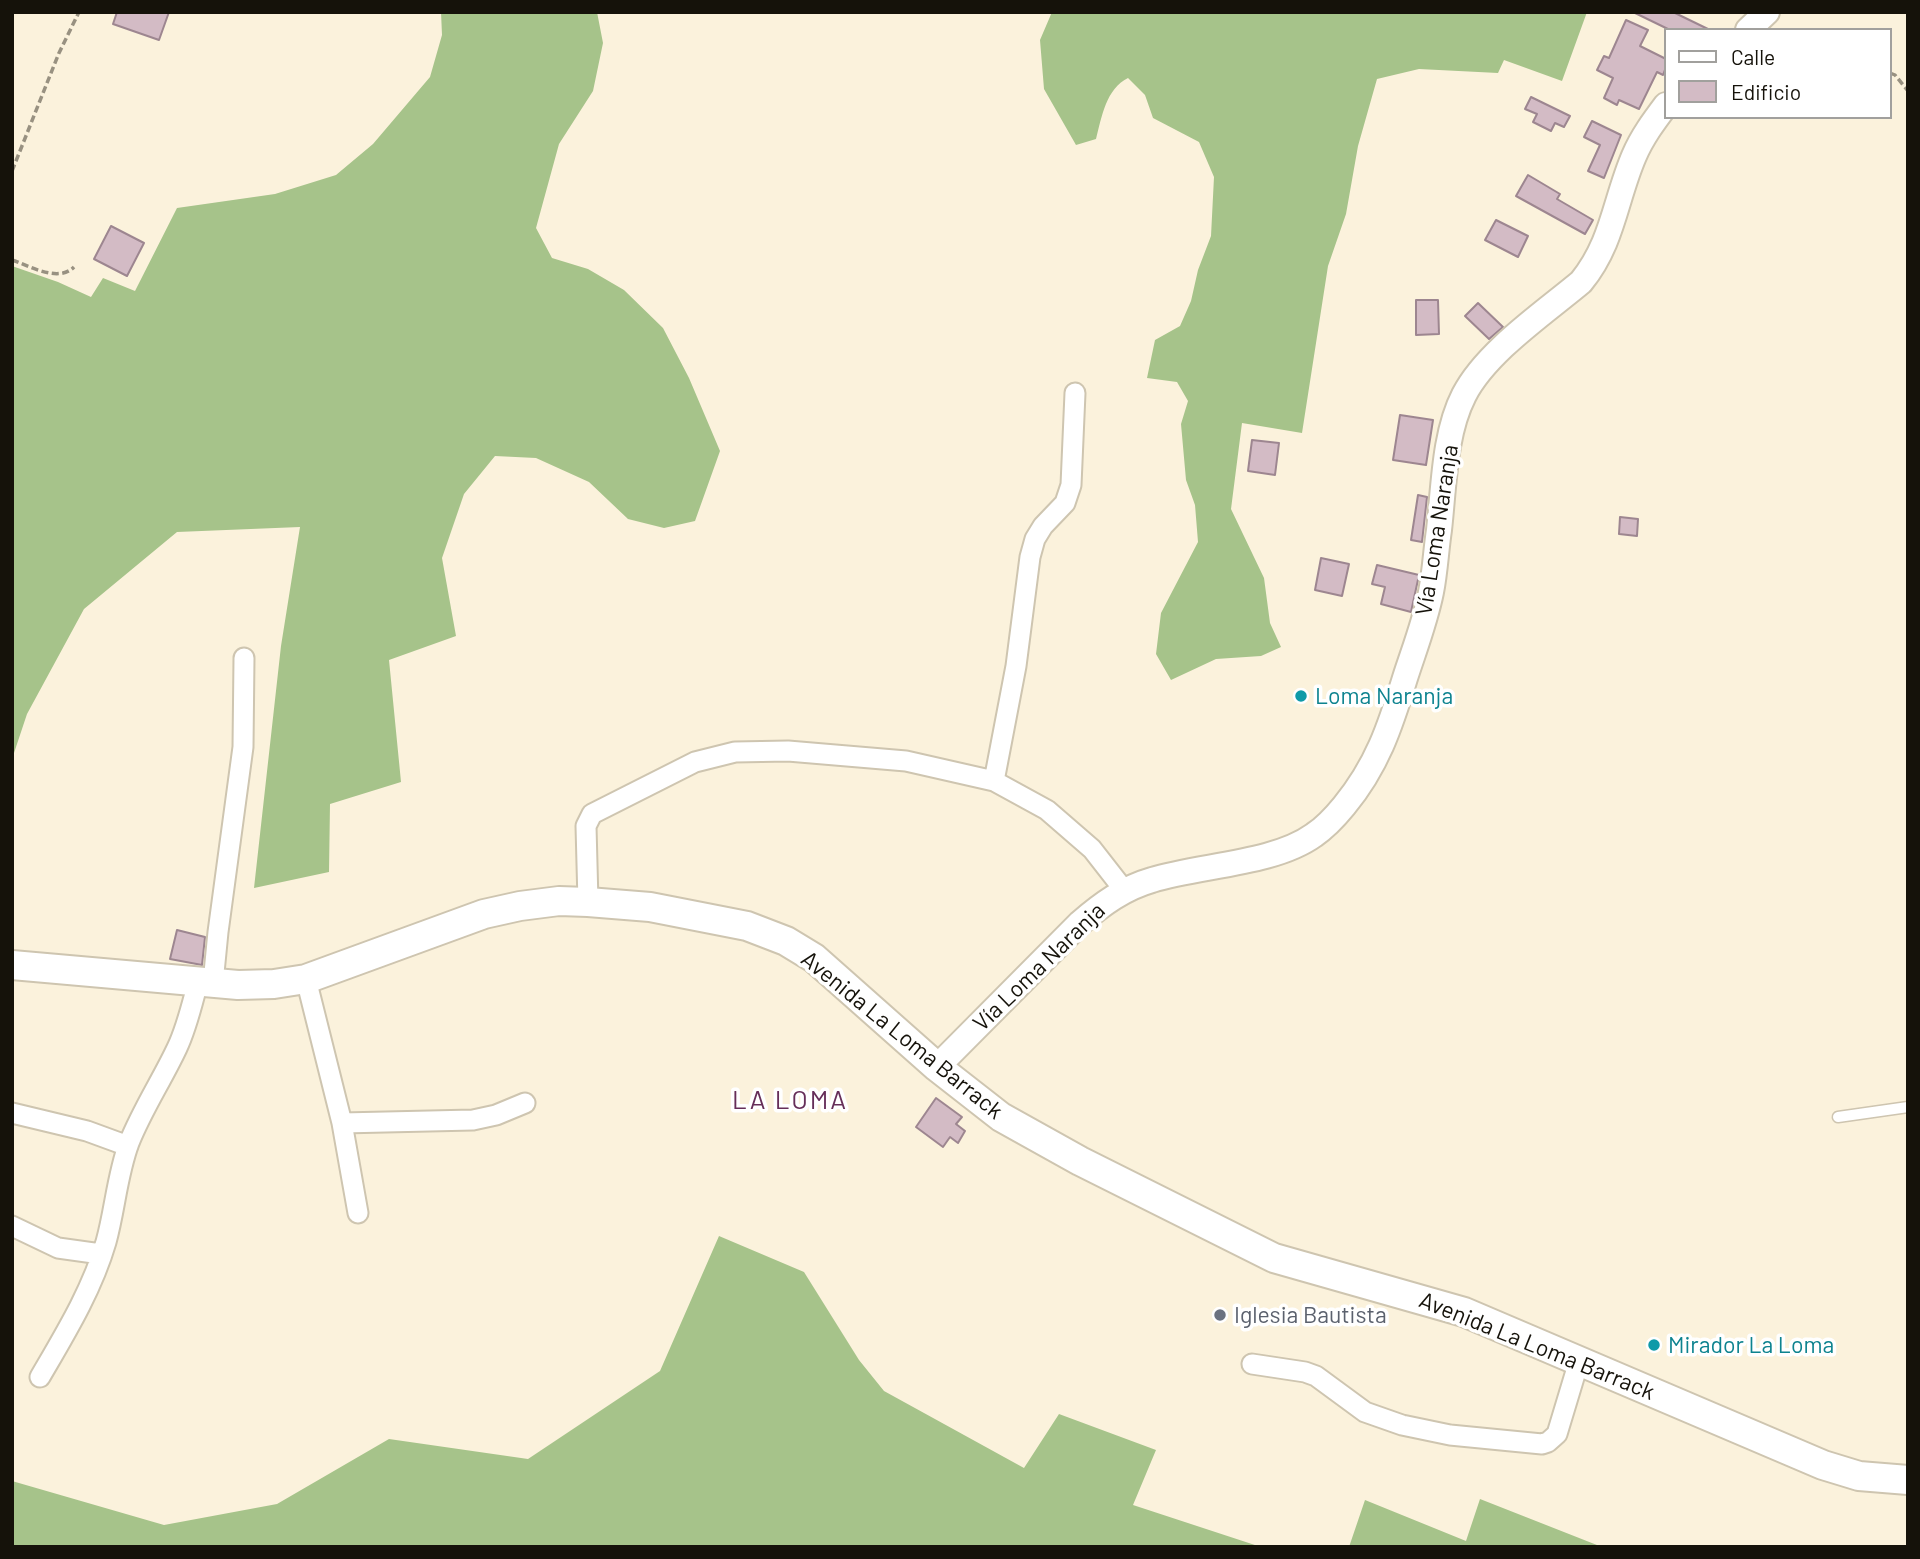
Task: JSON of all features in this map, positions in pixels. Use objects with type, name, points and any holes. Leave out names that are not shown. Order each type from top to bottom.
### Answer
[{"type":"main road","name":"Avenida La Loma Barrack","points":[[12,965],[205,982],[274,984],[306,979],[484,914],[559,901],[650,907],[747,926],[786,941],[814,958],[937,1067],[1001,1117],[1033,1137],[1274,1258],[1464,1312],[1823,1465],[1859,1476],[1908,1480]]},
{"type":"street","points":[[1750,28],[1767,12]]},
{"type":"street","name":"Vía Loma Naranja","points":[[937,1067],[1080,923],[1124,890],[1152,880],[1255,857],[1313,837],[1328,824],[1366,777],[1386,738],[1427,612],[1453,428],[1464,396],[1479,372],[1499,351],[1581,282],[1592,268],[1603,250],[1634,155],[1664,108]]},
{"type":"street","points":[[994,781],[1016,666],[1030,557],[1035,539],[1043,526],[1066,503],[1071,485],[1074,393]]},
{"type":"street","points":[[40,1377],[91,1284],[128,1146],[139,1118],[178,1046],[205,982],[218,932],[243,747],[244,658]]},
{"type":"street","points":[[588,901],[586,826],[592,814],[695,762],[715,755],[779,751],[906,761],[994,781],[1047,810],[1071,829],[1098,856],[1124,890]]},
{"type":"street","points":[[306,979],[342,1123],[358,1213]]},
{"type":"street","points":[[342,1123],[473,1120],[496,1115],[525,1102]]},
{"type":"street","points":[[12,1114],[87,1131],[128,1146]]},
{"type":"street","points":[[12,1226],[58,1248],[101,1254]]},
{"type":"street","points":[[1252,1364],[1305,1371],[1365,1412],[1402,1425],[1450,1435],[1542,1444],[1557,1434],[1579,1361]]},
{"type":"lane","points":[[1838,1117],[1908,1107]]},
{"type":"path","points":[[12,172],[59,53],[79,12]]},
{"type":"path","points":[[1892,74],[1908,90]]},
{"type":"path","points":[[12,260],[55,274],[64,275],[74,267]]},
{"type":"green space","points":[[441,12],[597,12],[603,43],[593,91],[559,144],[536,228],[552,258],[588,269],[624,290],[663,328],[689,378],[720,451],[695,521],[664,528],[628,519],[589,482],[536,458],[495,456],[464,494],[442,558],[456,636],[389,660],[401,782],[330,804],[329,872],[254,888],[281,646],[300,527],[177,532],[84,609],[27,714],[12,759],[12,266],[91,297],[103,278],[135,291],[177,208],[275,194],[336,175],[373,144],[430,77],[442,35]]},
{"type":"green space","points":[[1052,12],[1587,12],[1562,81],[1504,60],[1498,73],[1419,69],[1377,79],[1358,146],[1346,214],[1328,266],[1302,433],[1242,423],[1231,509],[1264,578],[1270,623],[1281,647],[1261,656],[1216,659],[1171,680],[1156,654],[1161,613],[1198,542],[1195,505],[1186,480],[1181,424],[1188,401],[1177,382],[1147,378],[1155,340],[1180,326],[1191,301],[1198,270],[1211,236],[1214,177],[1199,142],[1153,118],[1145,95],[1128,78],[1110,96],[1096,139],[1076,145],[1044,89],[1040,40]]},
{"type":"green space","points":[[719,1236],[804,1272],[859,1360],[884,1391],[1024,1468],[1059,1414],[1156,1450],[1133,1505],[1261,1547],[12,1547],[12,1481],[164,1525],[277,1504],[389,1439],[528,1459],[660,1371]]},
{"type":"green space","points":[[1480,1499],[1602,1547],[1349,1547],[1365,1500],[1466,1541]]},
{"type":"building","points":[[117,12],[169,12],[159,40],[113,24]]},
{"type":"building","points":[[1633,12],[1673,12],[1706,28],[1666,28]]},
{"type":"building","points":[[1626,20],[1648,30],[1640,46],[1664,58],[1664,72],[1663,75],[1657,72],[1639,109],[1619,100],[1617,105],[1604,98],[1613,78],[1597,70],[1604,56],[1609,58]]},
{"type":"building","points":[[1531,97],[1570,116],[1564,127],[1555,123],[1551,131],[1533,122],[1537,114],[1525,109]]},
{"type":"building","points":[[1592,121],[1621,135],[1604,178],[1588,171],[1600,145],[1584,137]]},
{"type":"building","points":[[1528,175],[1560,194],[1557,199],[1593,220],[1585,234],[1516,196]]},
{"type":"building","points":[[1496,220],[1528,236],[1518,257],[1485,240]]},
{"type":"building","points":[[111,226],[144,243],[127,276],[94,259]]},
{"type":"building","points":[[1416,300],[1438,300],[1439,334],[1416,335]]},
{"type":"building","points":[[1478,303],[1503,327],[1489,339],[1465,316]]},
{"type":"building","points":[[1400,415],[1433,420],[1426,465],[1393,460]]},
{"type":"building","points":[[1252,440],[1279,443],[1275,475],[1248,471]]},
{"type":"building","points":[[1418,495],[1427,497],[1422,542],[1411,540]]},
{"type":"building","points":[[1620,517],[1638,519],[1637,536],[1619,534]]},
{"type":"building","points":[[1321,558],[1349,564],[1342,596],[1315,590]]},
{"type":"building","points":[[1377,565],[1419,575],[1411,612],[1381,604],[1385,587],[1372,584]]},
{"type":"building","points":[[177,930],[205,937],[202,965],[170,959]]},
{"type":"building","points":[[936,1098],[962,1117],[956,1124],[965,1131],[958,1143],[950,1137],[943,1147],[916,1127]]},
{"type":"place","name":"Loma Naranja","points":[[1301,696]]},
{"type":"place","name":"Iglesia Bautista","points":[[1220,1315]]},
{"type":"place","name":"Mirador La Loma","points":[[1654,1345]]},
{"type":"district","name":"LA LOMA","points":[[790,1100]]}]
